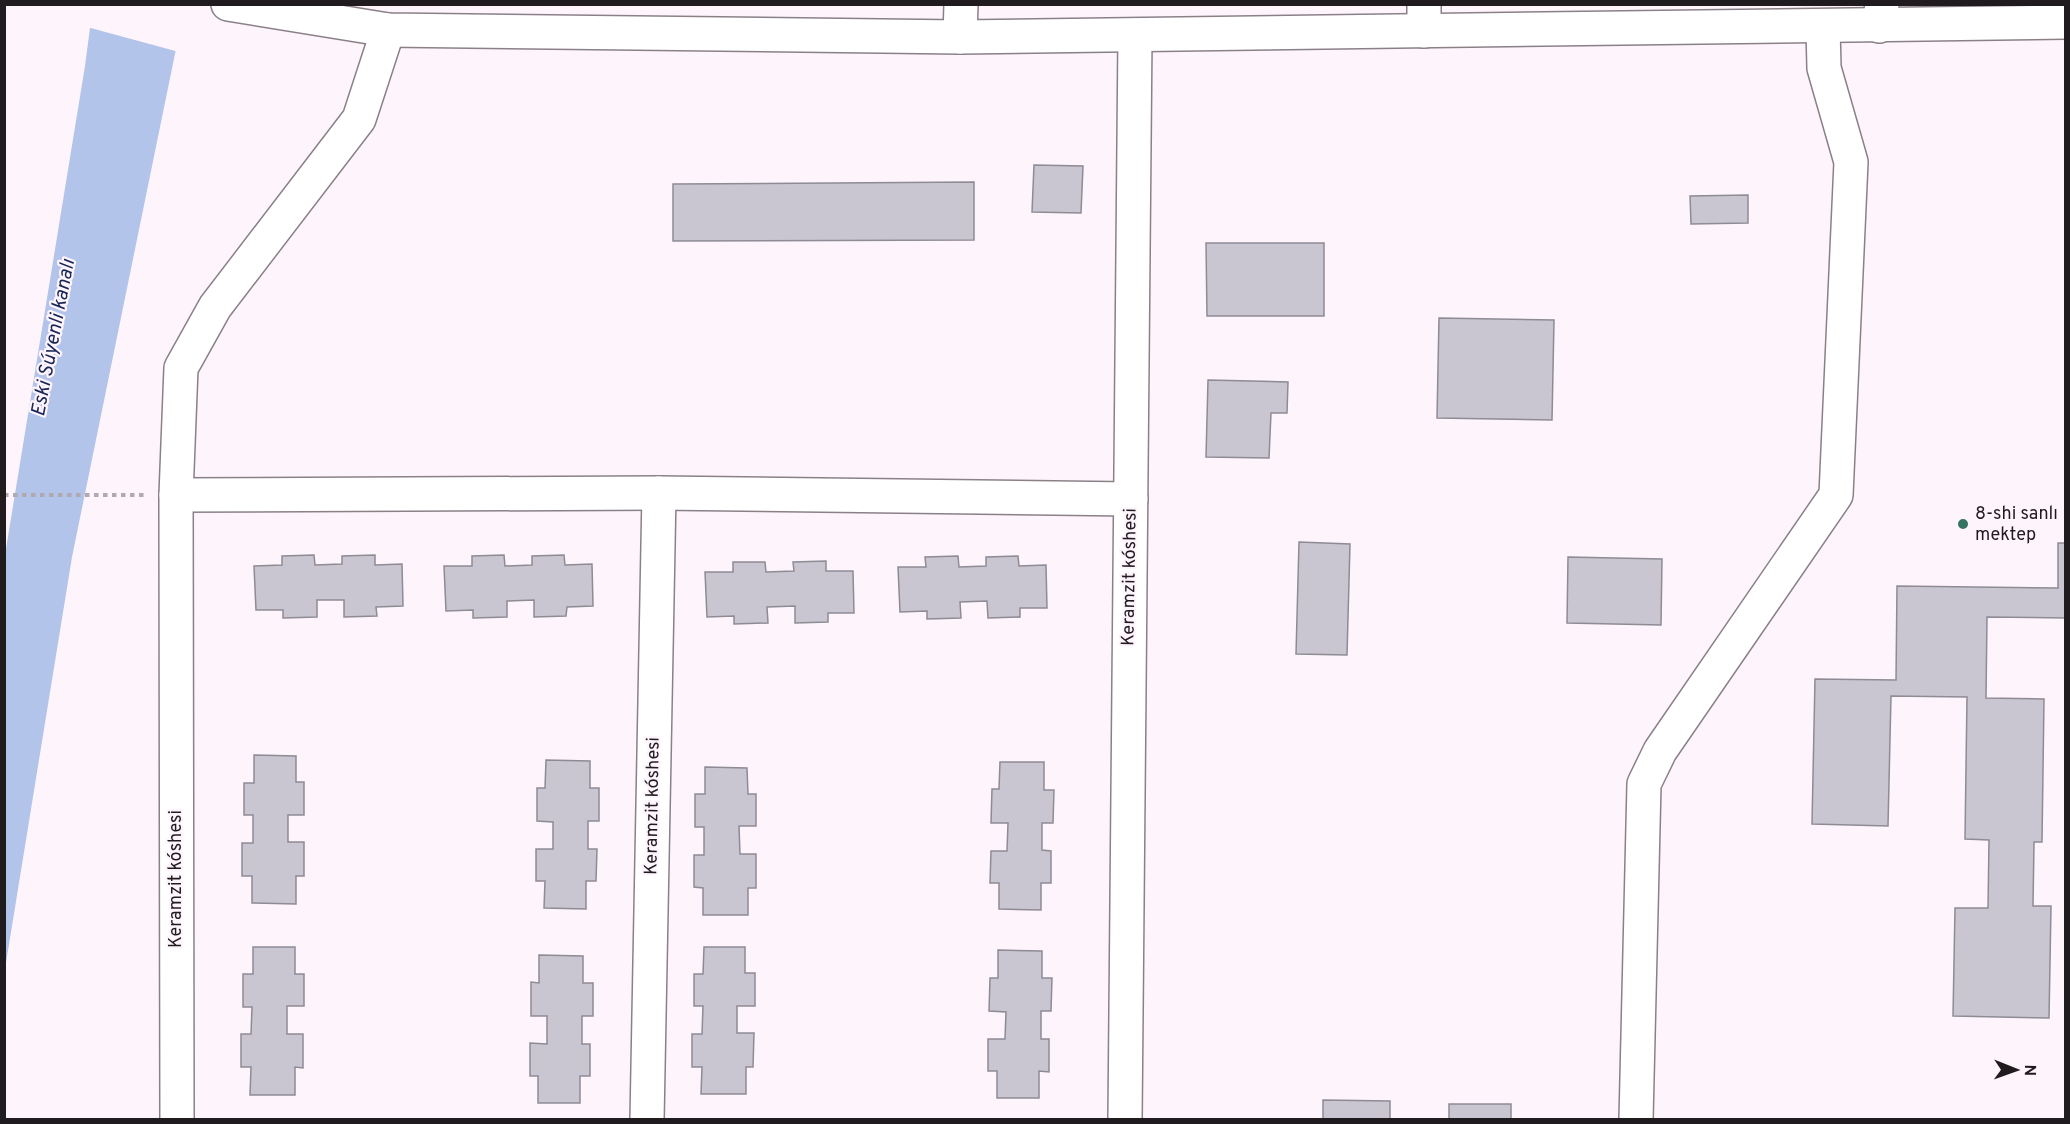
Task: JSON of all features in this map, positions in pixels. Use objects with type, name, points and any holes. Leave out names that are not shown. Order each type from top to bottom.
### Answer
[{"type":"street","points":[[228,4],[293,9],[388,30],[960,37],[1135,35],[1424,18],[1823,27],[1881,15],[2066,22]]},
{"type":"street","points":[[960,37],[961,4]]},
{"type":"street","points":[[1636,1119],[1644,784],[1660,751],[1836,495],[1851,162],[1824,68],[1823,27]]},
{"type":"street","name":"Keramzit kóshesi","points":[[177,1119],[176,495],[181,368],[214,307],[359,119],[388,30]]},
{"type":"street","name":"Keramzit kóshesi","points":[[1125,1119],[1135,35]]},
{"type":"street","points":[[176,495],[659,493],[1131,499]]},
{"type":"street","name":"Keramzit kóshesi","points":[[647,1119],[659,493]]},
{"type":"path","points":[[4,495],[176,495]]},
{"type":"water","name":"Eski Súyenli kanalı","points":[[93,5],[185,5],[72,557],[5,969],[5,555]]},
{"type":"pier","points":[[90,4],[188,4],[179,52],[87,27]]},
{"type":"building","points":[[1034,165],[1083,166],[1081,213],[1032,212]]},
{"type":"building","points":[[974,182],[974,240],[673,241],[673,184]]},
{"type":"building","points":[[1748,195],[1748,223],[1691,224],[1690,196]]},
{"type":"building","points":[[1206,243],[1324,243],[1324,316],[1207,316]]},
{"type":"building","points":[[1439,318],[1554,320],[1552,420],[1437,418]]},
{"type":"building","points":[[1208,380],[1288,382],[1287,413],[1271,413],[1269,458],[1206,457]]},
{"type":"building","points":[[1299,542],[1350,544],[1347,655],[1296,654]]},
{"type":"building","points":[[2058,543],[2066,543],[2066,618],[1987,617],[1986,698],[2044,699],[2042,842],[2034,842],[2033,906],[2051,906],[2049,1018],[1953,1016],[1955,908],[1988,908],[1989,840],[1965,839],[1967,697],[1891,696],[1888,826],[1812,824],[1815,679],[1896,680],[1897,586],[2058,588]]},
{"type":"building","points":[[314,555],[315,565],[342,564],[342,556],[375,555],[375,565],[402,564],[403,606],[376,607],[377,616],[344,617],[344,600],[317,600],[317,617],[283,618],[283,610],[256,610],[254,566],[282,565],[282,556]]},
{"type":"building","points":[[504,555],[505,566],[532,565],[532,556],[564,555],[565,565],[592,564],[593,606],[567,607],[566,616],[534,617],[534,600],[507,601],[507,617],[473,618],[473,610],[446,611],[444,566],[472,566],[472,556]]},
{"type":"building","points":[[958,556],[959,567],[986,566],[986,557],[1018,556],[1019,566],[1046,565],[1047,608],[1020,608],[1020,617],[988,618],[987,601],[960,602],[961,618],[927,619],[927,611],[900,612],[898,567],[926,567],[925,557]]},
{"type":"building","points":[[1568,557],[1662,559],[1661,625],[1567,623]]},
{"type":"building","points":[[826,561],[826,571],[853,571],[854,613],[828,613],[828,622],[795,623],[795,606],[767,607],[768,623],[734,624],[734,616],[707,617],[705,572],[733,572],[733,562],[765,562],[766,572],[794,571],[793,562]]},
{"type":"building","points":[[254,755],[296,756],[296,782],[304,782],[304,815],[288,815],[288,842],[304,842],[304,876],[296,876],[296,904],[252,903],[252,876],[242,876],[242,843],[253,843],[253,815],[244,815],[244,783],[254,783]]},
{"type":"building","points":[[546,760],[590,761],[590,788],[599,788],[599,821],[588,821],[588,849],[597,849],[596,881],[586,881],[586,909],[544,908],[545,881],[536,881],[536,849],[553,849],[553,822],[537,821],[537,788],[545,788]]},
{"type":"building","points":[[1000,762],[1044,762],[1044,790],[1054,790],[1053,823],[1042,823],[1042,850],[1051,851],[1051,883],[1041,883],[1041,910],[999,909],[999,883],[990,883],[991,851],[1007,851],[1008,823],[991,823],[992,789],[999,789]]},
{"type":"building","points":[[705,767],[747,768],[748,794],[756,794],[756,826],[739,826],[740,854],[756,854],[756,888],[748,888],[748,915],[703,915],[703,888],[694,887],[694,855],[704,855],[704,827],[695,827],[695,794],[705,794]]},
{"type":"building","points":[[253,947],[295,947],[295,974],[304,974],[304,1006],[287,1006],[287,1034],[303,1034],[303,1068],[295,1067],[295,1095],[250,1095],[251,1067],[241,1067],[241,1034],[251,1034],[252,1007],[243,1007],[243,974],[253,974]]},
{"type":"building","points":[[704,947],[745,947],[745,973],[755,973],[755,1006],[737,1006],[737,1033],[754,1033],[753,1067],[746,1067],[746,1094],[701,1094],[702,1067],[692,1067],[692,1034],[702,1034],[703,1006],[694,1006],[694,974],[703,974]]},
{"type":"building","points":[[998,950],[1042,951],[1042,978],[1052,978],[1051,1011],[1041,1011],[1041,1039],[1049,1039],[1049,1072],[1039,1071],[1039,1098],[997,1098],[997,1071],[988,1071],[988,1039],[1005,1039],[1006,1012],[989,1011],[990,978],[998,978]]},
{"type":"building","points":[[539,955],[583,956],[583,983],[593,983],[593,1016],[582,1016],[582,1044],[590,1044],[590,1076],[580,1076],[580,1103],[538,1103],[538,1076],[530,1076],[530,1043],[547,1044],[547,1016],[531,1016],[531,982],[539,983]]},
{"type":"building","points":[[1323,1100],[1390,1101],[1390,1120],[1323,1120]]},
{"type":"building","points":[[1449,1104],[1511,1104],[1511,1120],[1449,1120]]},
{"type":"place","name":"8-shi sanlı mektep","points":[[1963,524]]}]
